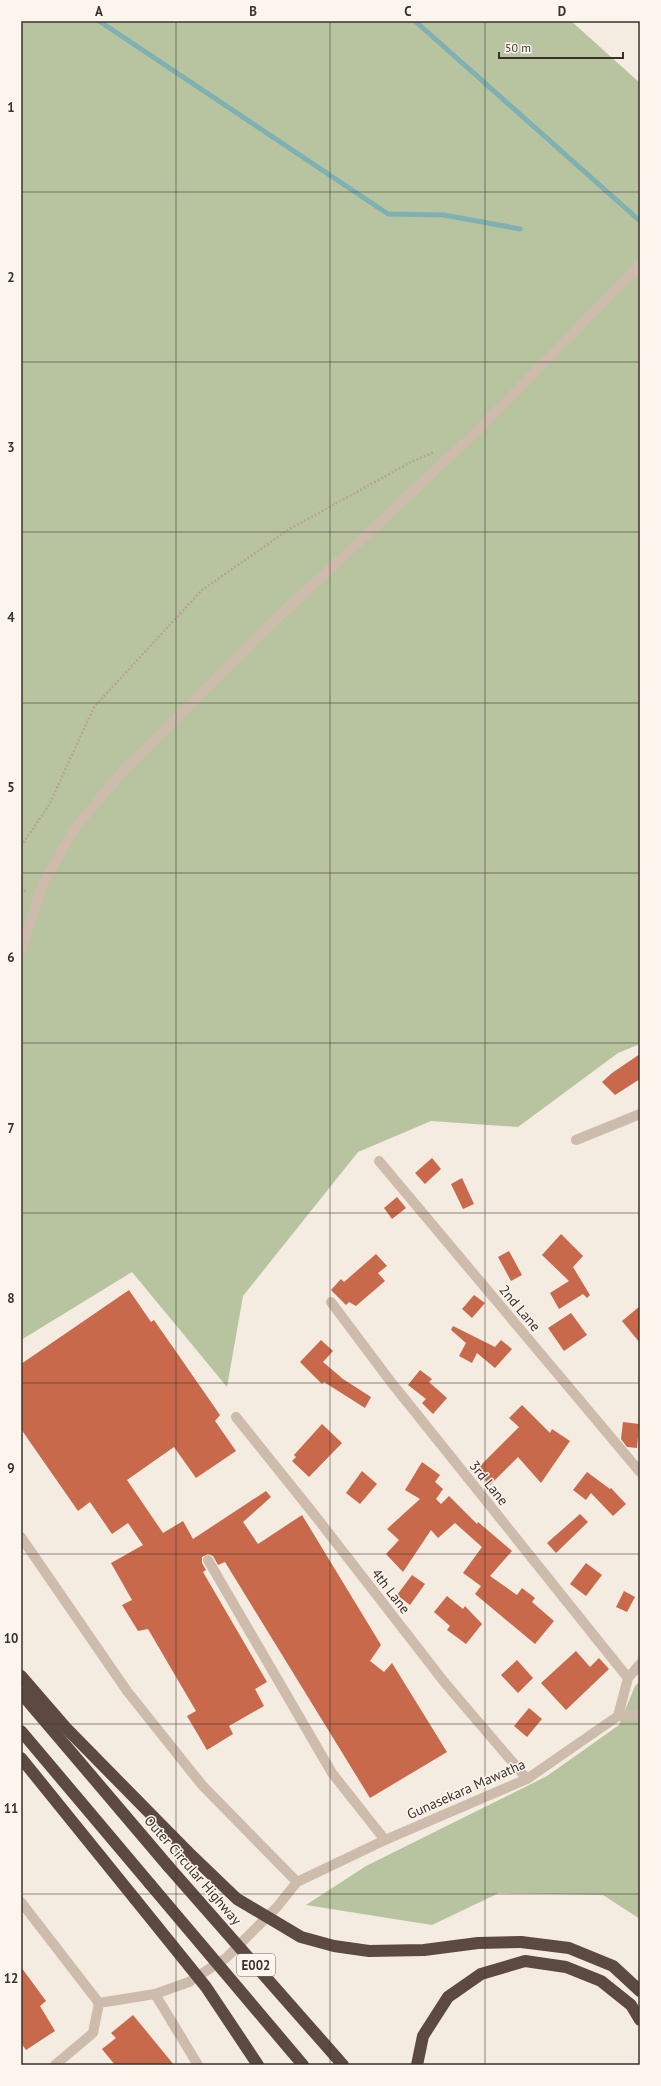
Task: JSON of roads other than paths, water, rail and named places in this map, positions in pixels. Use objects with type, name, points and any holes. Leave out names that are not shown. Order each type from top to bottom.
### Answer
[{"type":"highway","points":[[21,1676],[66,1728],[187,1851],[237,1899],[301,1937],[334,1946],[368,1951],[416,1950],[478,1943],[521,1942],[569,1948],[613,1966],[640,1991]]},
{"type":"highway","name":"Outer Circular Highway","points":[[21,1693],[168,1866],[344,2065]]},
{"type":"highway","name":"E002","points":[[21,1731],[303,2065]]},
{"type":"highway","points":[[21,1758],[206,1987],[258,2065]]},
{"type":"highway","points":[[417,2065],[423,2036],[448,1997],[481,1974],[525,1961],[566,1968],[601,1981],[631,2005],[640,2020]]},
{"type":"street","points":[[21,949],[43,884],[74,829],[124,770],[270,625],[475,433],[640,265]]},
{"type":"street","points":[[576,1140],[640,1114]]},
{"type":"street","name":"2nd Lane","points":[[379,1161],[640,1472]]},
{"type":"street","name":"3rd Lane","points":[[331,1302],[391,1382],[628,1678]]},
{"type":"street","name":"4th Lane","points":[[236,1417],[313,1513],[445,1683],[527,1779]]},
{"type":"street","points":[[21,1537],[127,1691],[202,1785],[297,1882],[277,1907],[226,1958],[189,1982],[155,1994],[99,2003]]},
{"type":"street","points":[[208,1560],[332,1773],[385,1840]]},
{"type":"street","points":[[640,1664],[628,1678],[618,1716],[640,1715]]},
{"type":"street","name":"Gunasekara Mawatha","points":[[297,1882],[385,1840],[527,1779],[618,1716]]},
{"type":"street","points":[[21,1902],[99,2003],[93,2033],[55,2065]]},
{"type":"street","points":[[155,1994],[198,2065]]},
{"type":"waterway","points":[[99,21],[388,214],[444,215],[520,229]]},
{"type":"waterway","points":[[415,21],[640,221]]}]
